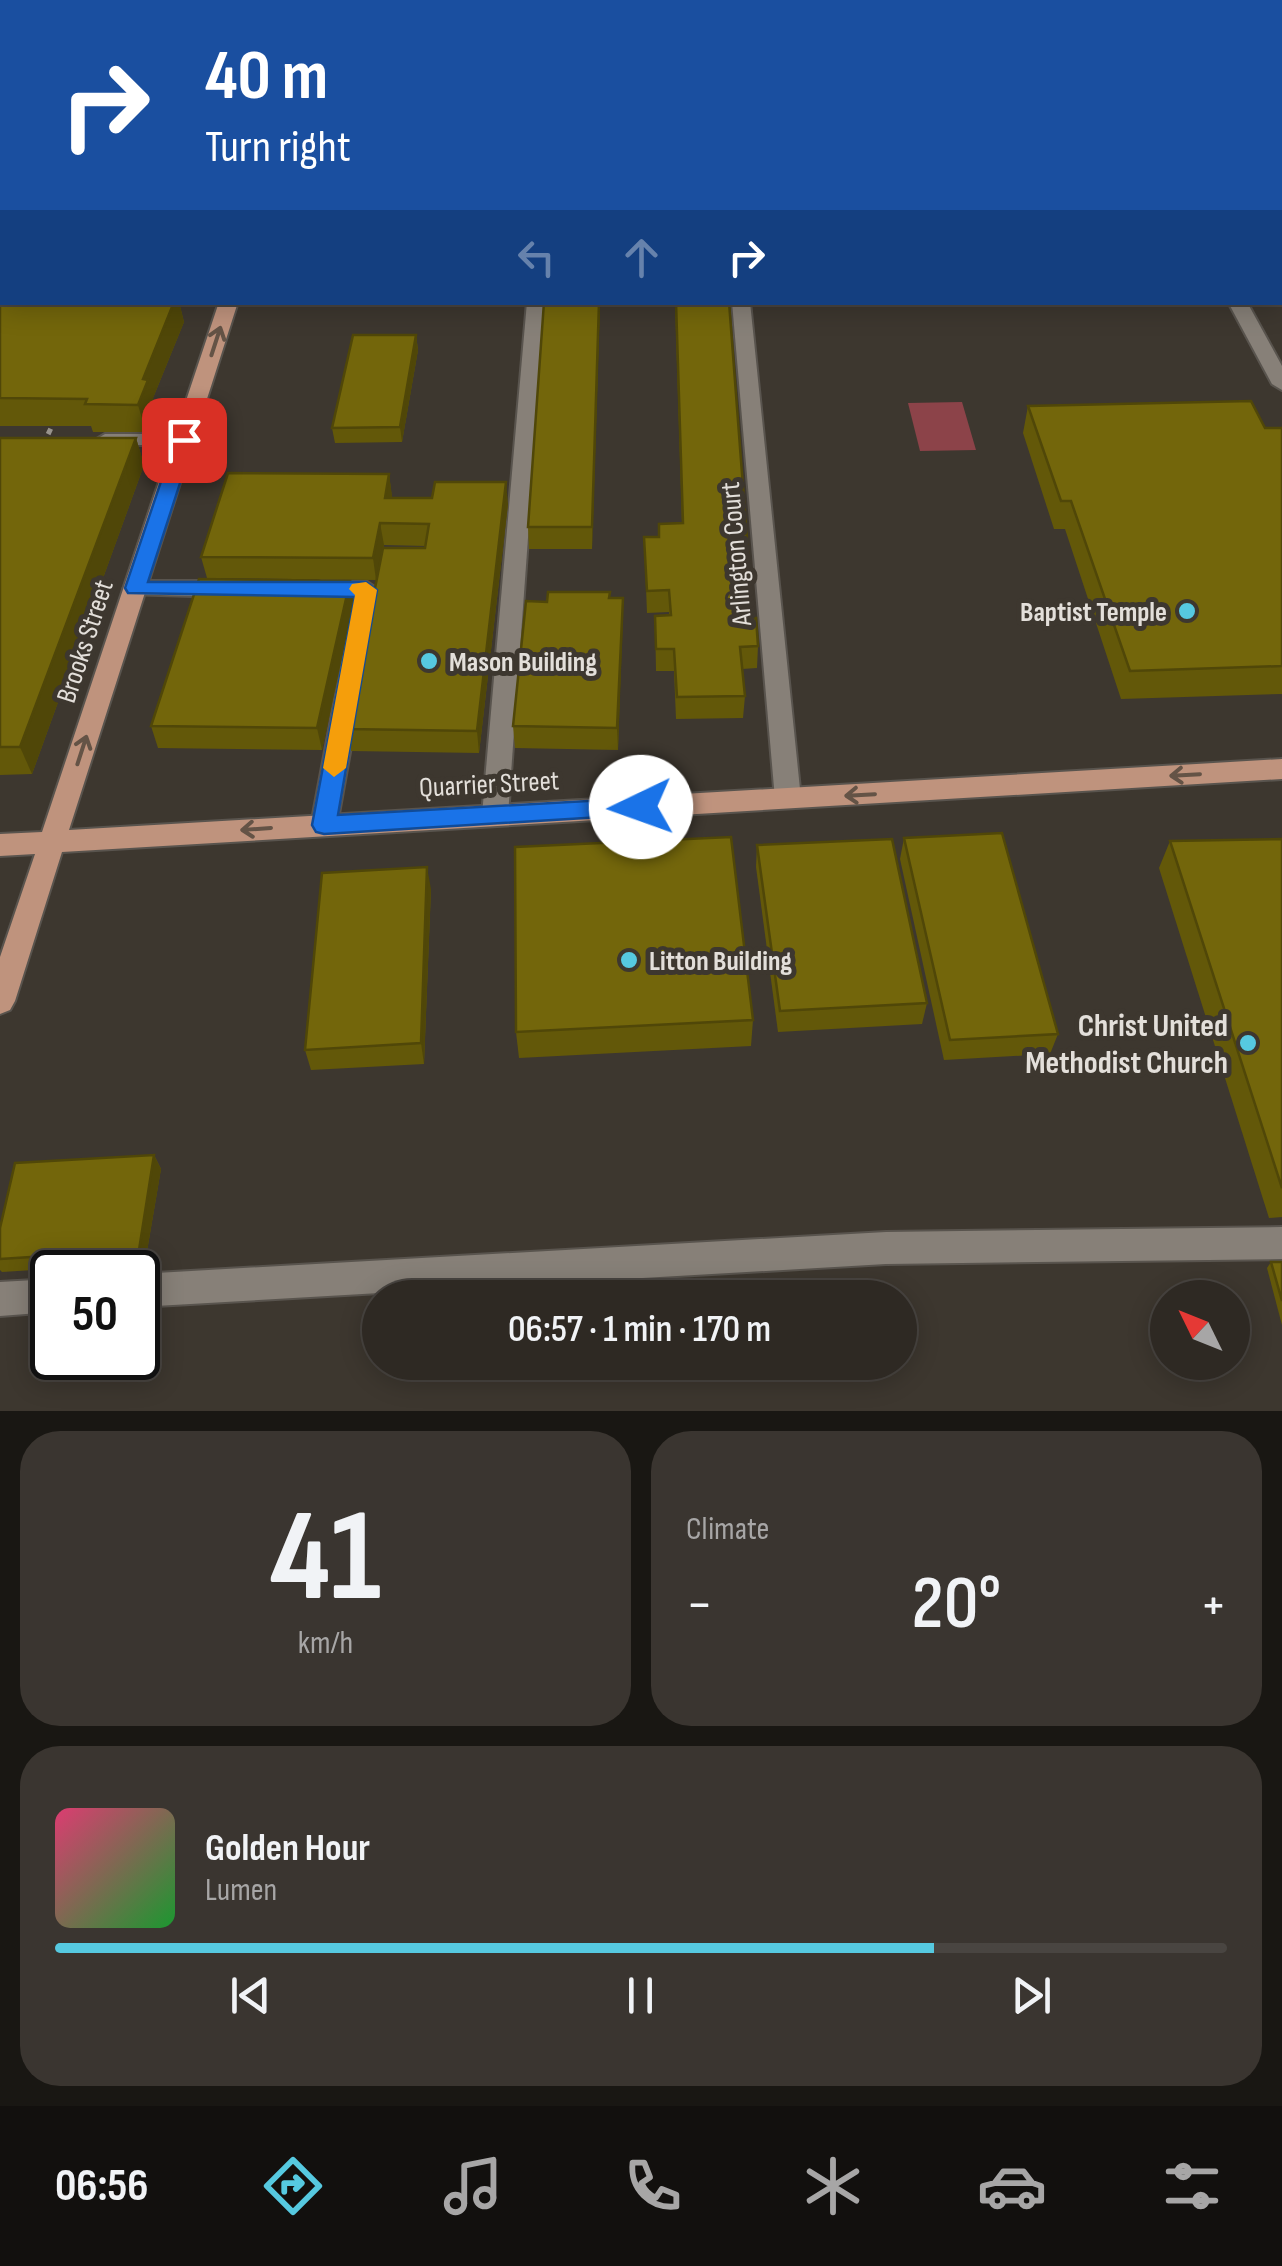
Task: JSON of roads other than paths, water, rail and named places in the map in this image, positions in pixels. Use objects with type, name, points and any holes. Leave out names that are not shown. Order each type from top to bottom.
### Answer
[{"type":"main road","name":"Brooks Street","points":[[0,1001],[228,305]]},
{"type":"main road","name":"Quarrier Street","points":[[0,845],[1282,769]]},
{"type":"street","points":[[495,815],[536,305]]},
{"type":"street","name":"Arlington Court","points":[[741,305],[788,799]]},
{"type":"street","points":[[1238,305],[1273,352],[1282,384]]},
{"type":"street","points":[[74,440],[184,440]]},
{"type":"street","points":[[135,588],[256,589]]},
{"type":"street","points":[[292,589],[366,590],[324,825]]},
{"type":"street","points":[[160,1290],[886,1248],[1282,1244]]},
{"type":"street","points":[[0,1299],[30,1297]]},
{"type":"place","name":"Baptist Temple","points":[[1187,611]]},
{"type":"place","name":"Mason Building","points":[[429,661]]},
{"type":"place","name":"Litton Building","points":[[629,960]]},
{"type":"place","name":"Christ United Methodist Church","points":[[1248,1043]]}]
